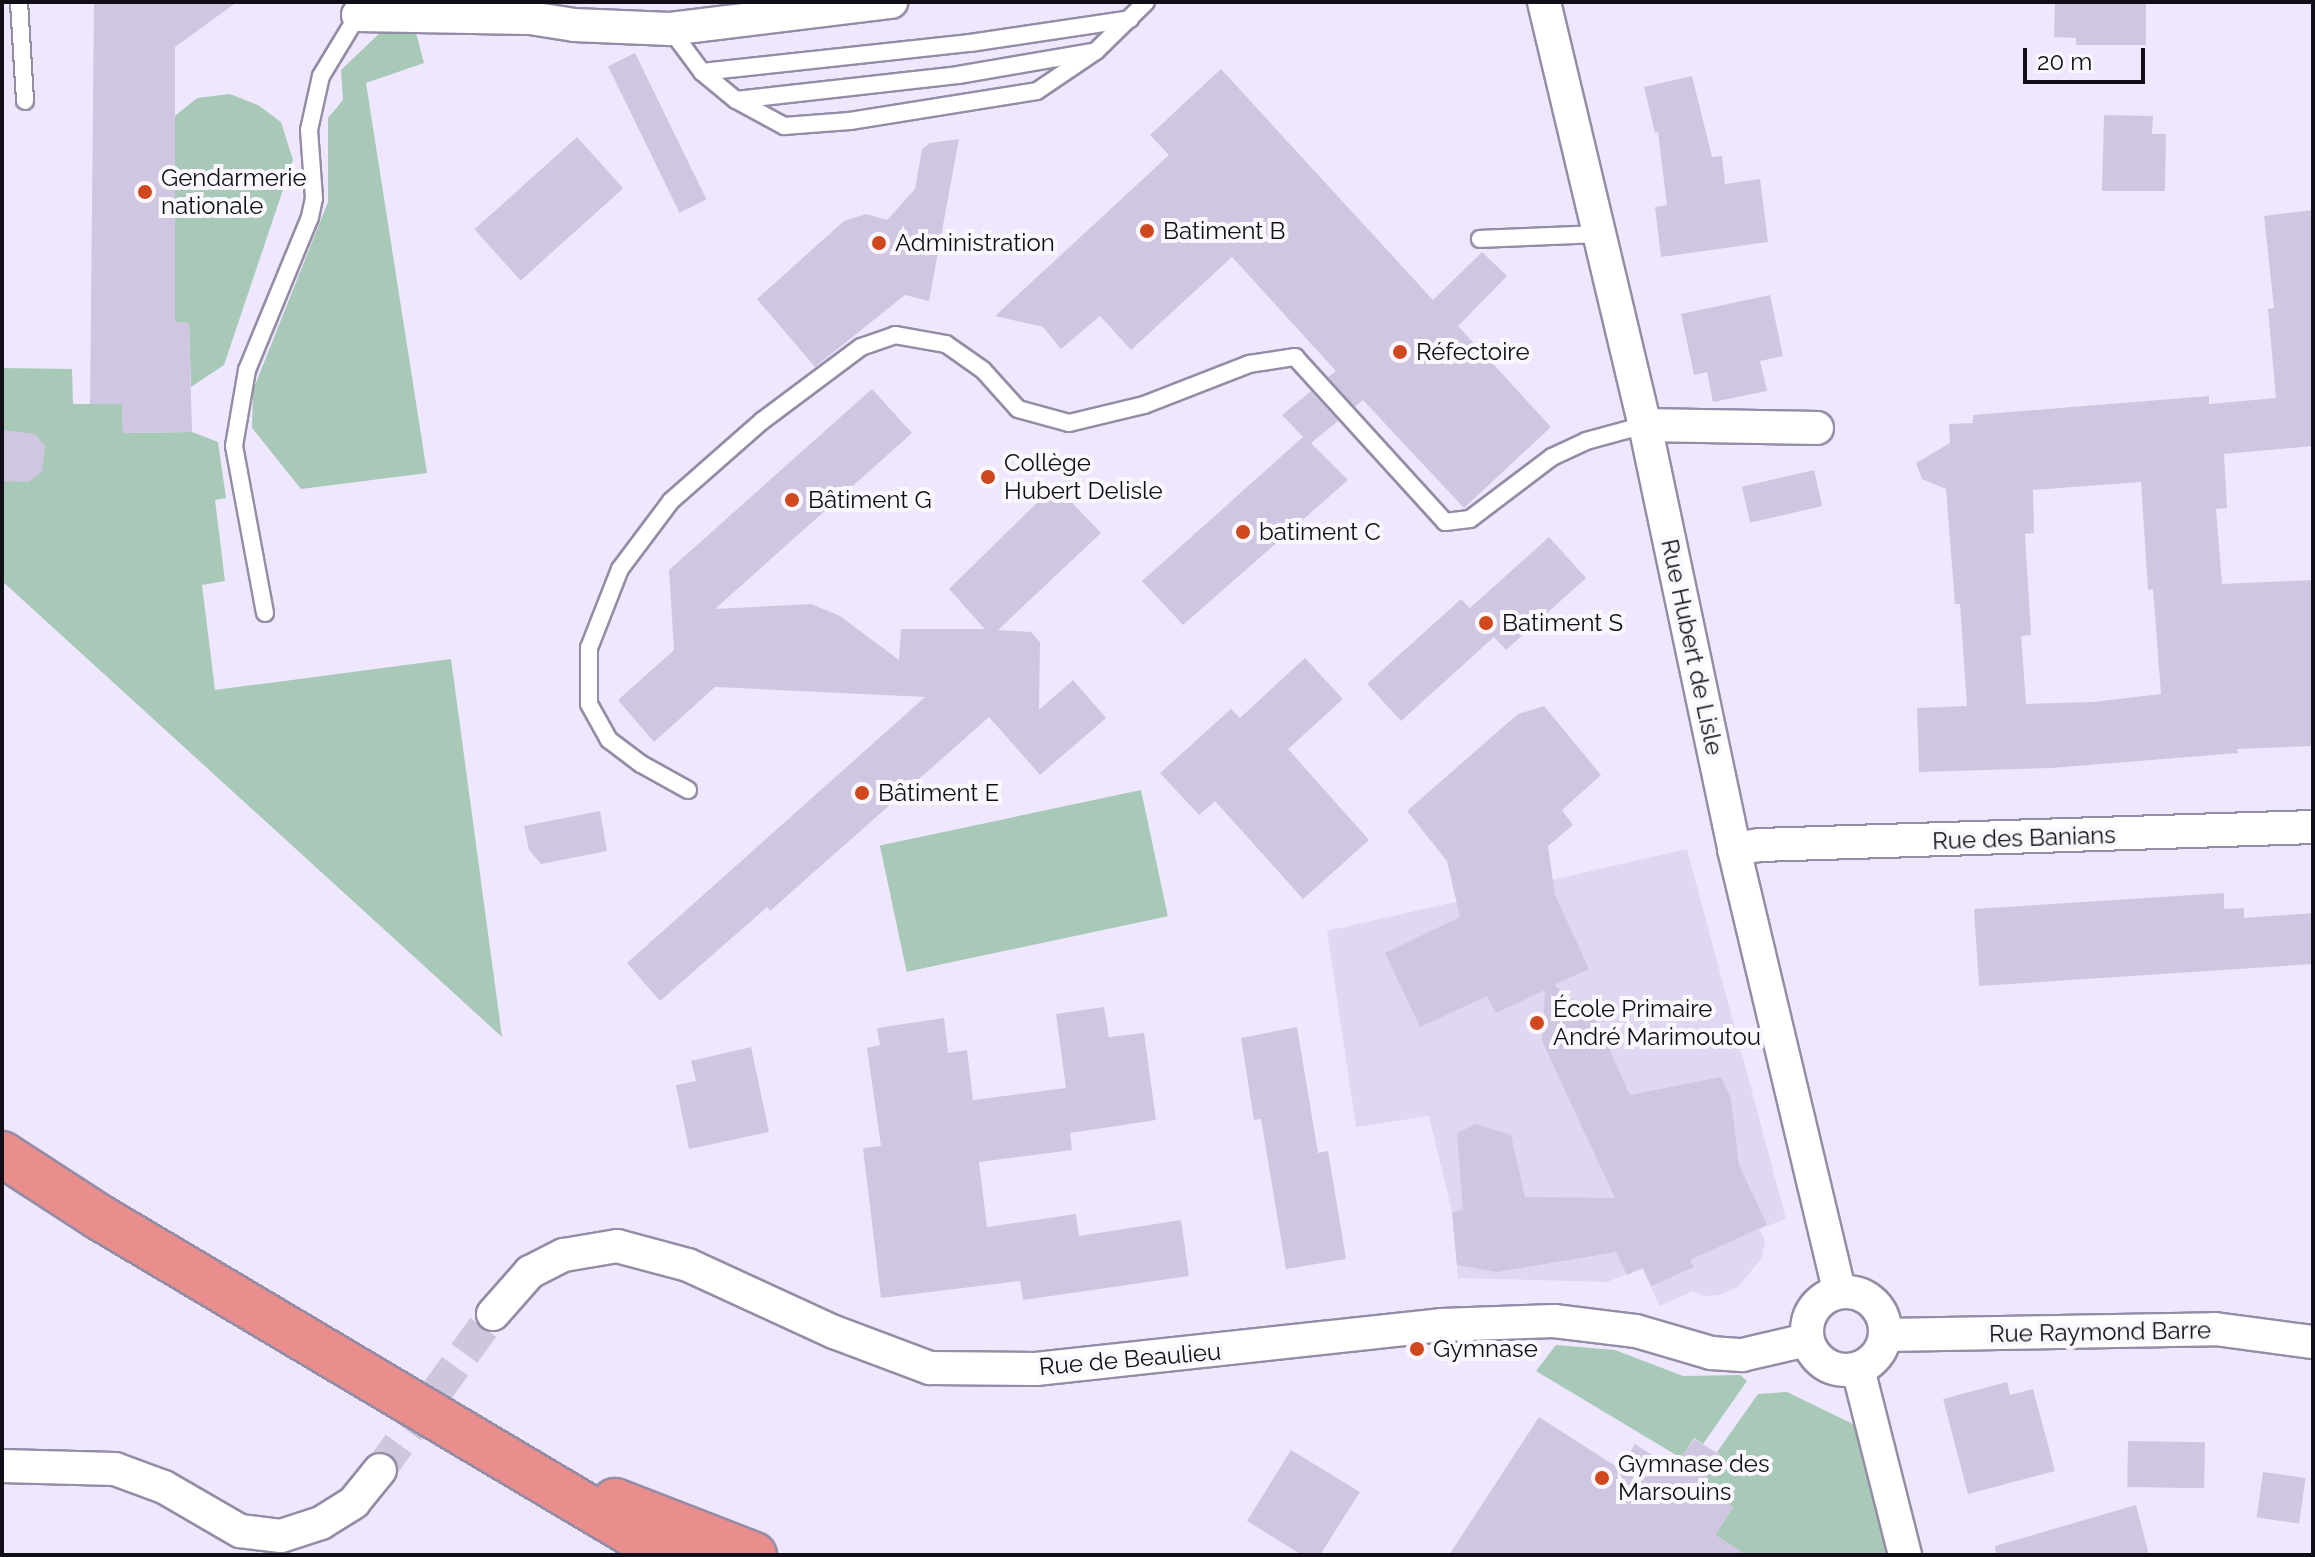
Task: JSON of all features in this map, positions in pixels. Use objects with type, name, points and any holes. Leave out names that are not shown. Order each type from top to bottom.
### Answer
[{"type":"highway","points":[[2,1154],[99,1217],[668,1555]]},
{"type":"highway","points":[[506,1460],[632,1555]]},
{"type":"highway","points":[[506,1460],[754,1555]]},
{"type":"street","points":[[355,9],[528,10],[574,25],[670,29],[891,2]]},
{"type":"street","name":"Rue Hubert de Lisle","points":[[1544,2],[1645,425],[1734,849],[1839,1291]]},
{"type":"street","points":[[1645,425],[1817,428]]},
{"type":"street","name":"Rue des Banians","points":[[1734,849],[1760,845],[2313,827]]},
{"type":"street","name":"Rue de Beaulieu","points":[[493,1314],[530,1272],[564,1255],[617,1246],[688,1265],[834,1332],[930,1368],[1036,1369],[1441,1325],[1554,1321],[1636,1331],[1677,1345],[1726,1354],[1742,1355],[1807,1340]]},
{"type":"street","points":[[1839,1291],[1858,1292],[1873,1301],[1884,1317],[1886,1335],[1871,1362],[1858,1369],[1836,1369],[1818,1359],[1807,1340],[1808,1318],[1820,1301],[1839,1291]]},
{"type":"street","name":"Rue Raymond Barre","points":[[1886,1335],[2215,1329],[2313,1342]]},
{"type":"street","points":[[1858,1369],[1905,1555]]},
{"type":"street","points":[[2,1466],[115,1469],[164,1487],[240,1531],[281,1536],[321,1523],[354,1502],[380,1470]]},
{"type":"lane","points":[[19,2],[25,101]]},
{"type":"lane","points":[[670,29],[702,72],[736,100],[784,126],[850,121],[1037,91],[1096,51],[1146,2]]},
{"type":"lane","points":[[265,613],[234,446],[247,370],[310,217],[314,198],[309,130],[321,76],[355,9]]},
{"type":"lane","points":[[702,72],[970,43],[1130,19]]},
{"type":"lane","points":[[736,100],[958,75],[1096,51]]},
{"type":"lane","points":[[1480,239],[1598,234]]},
{"type":"lane","points":[[688,790],[641,764],[609,740],[589,704],[589,648],[620,569],[671,501],[762,421],[861,347],[895,335],[946,344],[983,370],[1018,409],[1069,423],[1144,405],[1249,364],[1295,357],[1445,522],[1470,519],[1552,457],[1586,441],[1645,425]]},
{"type":"shaded area","name":"École Primaire André Marimoutou","points":[[1687,849],[1786,1219],[1759,1229],[1765,1240],[1762,1258],[1738,1287],[1719,1295],[1704,1296],[1693,1291],[1660,1306],[1642,1268],[1607,1282],[1458,1278],[1452,1212],[1429,1116],[1356,1127],[1327,931]]},
{"type":"green space","points":[[385,28],[415,29],[424,63],[366,83],[427,473],[301,489],[252,428],[253,390],[328,202],[328,118],[343,100],[341,70]]},
{"type":"green space","points":[[230,94],[258,105],[281,122],[293,160],[224,365],[191,387],[189,324],[175,322],[175,116],[197,98]]},
{"type":"green space","points":[[2,368],[72,369],[73,404],[122,404],[123,433],[192,432],[218,442],[226,498],[215,500],[225,581],[202,585],[215,690],[451,659],[502,1037],[2,581]]},
{"type":"green space","points":[[1141,790],[1168,916],[907,972],[880,846]]},
{"type":"green space","points":[[1556,1345],[1615,1350],[1683,1376],[1740,1375],[1747,1381],[1703,1444],[1694,1438],[1681,1458],[1536,1371]]},
{"type":"green space","points":[[1787,1392],[1861,1428],[1896,1555],[1746,1555],[1715,1535],[1733,1507],[1700,1487],[1720,1455],[1717,1452],[1758,1394]]},
{"type":"building","points":[[94,2],[237,2],[175,47],[175,322],[189,323],[192,432],[123,433],[122,404],[90,404]]},
{"type":"building","points":[[2055,2],[2146,2],[2146,45],[2076,45],[2076,38],[2054,37]]},
{"type":"building","points":[[635,53],[706,200],[679,213],[608,66]]},
{"type":"building","points":[[1221,69],[1433,300],[1482,252],[1507,276],[1458,326],[1551,427],[1464,508],[1363,400],[1355,407],[1328,377],[1336,371],[1232,257],[1131,350],[1100,316],[1061,349],[1043,327],[995,316],[1169,155],[1150,135]]},
{"type":"building","points":[[1692,76],[1712,157],[1722,156],[1725,184],[1760,179],[1768,242],[1661,257],[1655,207],[1667,205],[1658,132],[1655,133],[1644,87]]},
{"type":"building","points":[[2104,115],[2153,116],[2152,134],[2166,134],[2165,191],[2102,191]]},
{"type":"building","points":[[577,137],[623,188],[521,281],[474,229]]},
{"type":"building","name":"Administration","points":[[959,139],[929,301],[905,295],[815,367],[757,299],[844,221],[866,214],[887,220],[915,189],[922,149],[930,143]]},
{"type":"building","points":[[2313,210],[2313,446],[2224,454],[2227,508],[2216,509],[2222,584],[2313,580],[2313,746],[2237,749],[2238,753],[2052,768],[1919,772],[1917,708],[1967,706],[1960,604],[1955,604],[1946,489],[1922,479],[1916,463],[1950,443],[1949,424],[1973,423],[1973,415],[2209,396],[2209,404],[2276,398],[2268,309],[2274,308],[2264,216]],"holes":[[[2141,482],[2148,590],[2153,589],[2161,694],[2093,702],[2026,704],[2021,636],[2031,635],[2025,534],[2034,533],[2033,490]]]},
{"type":"building","points":[[1770,295],[1783,356],[1760,361],[1767,391],[1713,402],[1707,372],[1694,375],[1681,314]]},
{"type":"building","points":[[872,389],[912,433],[715,609],[811,604],[840,616],[899,660],[901,629],[985,629],[949,589],[1055,485],[1101,533],[998,630],[1031,632],[1040,642],[1039,710],[1073,680],[1106,718],[1040,775],[989,717],[770,911],[767,907],[660,1001],[627,963],[925,697],[715,687],[654,742],[618,700],[674,650],[669,570]]},
{"type":"building","name":"batiment C","points":[[1311,391],[1338,421],[1311,443],[1348,480],[1183,625],[1142,581],[1303,437],[1282,415]]},
{"type":"building","points":[[2,430],[35,434],[45,446],[42,471],[29,482],[2,481]]},
{"type":"building","points":[[1814,470],[1822,506],[1750,523],[1742,487]]},
{"type":"building","name":"Batiment S","points":[[1549,537],[1586,578],[1506,650],[1494,637],[1401,721],[1367,684],[1461,599],[1470,608]]},
{"type":"building","points":[[1305,658],[1343,699],[1288,749],[1369,840],[1303,899],[1215,801],[1199,815],[1160,773],[1231,709],[1240,718]]},
{"type":"building","points":[[1544,706],[1601,775],[1562,810],[1573,825],[1548,846],[1555,895],[1589,969],[1554,985],[1594,1016],[1630,1095],[1721,1077],[1731,1099],[1739,1165],[1767,1225],[1690,1260],[1694,1267],[1651,1286],[1643,1268],[1627,1275],[1616,1252],[1497,1272],[1457,1265],[1452,1212],[1463,1210],[1457,1133],[1476,1124],[1511,1135],[1525,1197],[1615,1198],[1542,1041],[1545,990],[1496,1013],[1487,996],[1420,1027],[1385,953],[1460,917],[1447,861],[1407,811],[1518,714]]},
{"type":"building","points":[[600,811],[607,851],[541,864],[529,850],[524,826]]},
{"type":"building","points":[[2224,893],[2224,909],[2244,908],[2244,918],[2313,913],[2313,964],[1979,986],[1974,909]]},
{"type":"building","points":[[1104,1007],[1109,1037],[1144,1033],[1156,1120],[1070,1133],[1072,1150],[979,1162],[987,1227],[1076,1214],[1079,1236],[1181,1220],[1189,1276],[1023,1300],[1020,1281],[881,1298],[863,1148],[881,1146],[867,1048],[880,1045],[877,1028],[944,1018],[948,1053],[967,1050],[973,1100],[1066,1088],[1056,1014]]},
{"type":"building","points":[[1297,1027],[1318,1153],[1328,1151],[1346,1259],[1286,1269],[1261,1119],[1254,1120],[1241,1038]]},
{"type":"building","points":[[751,1047],[769,1132],[689,1149],[676,1085],[696,1081],[691,1061]]},
{"type":"building","points":[[2007,1382],[2010,1395],[2033,1389],[2055,1471],[1968,1494],[1943,1399]]},
{"type":"building","name":"Gymnase des Marsouins","points":[[1539,1417],[1620,1469],[1635,1444],[1673,1469],[1694,1439],[1721,1455],[1700,1487],[1733,1507],[1715,1535],[1746,1555],[1449,1555]]},
{"type":"building","points":[[2128,1441],[2205,1442],[2204,1488],[2127,1487]]},
{"type":"building","points":[[1291,1450],[1360,1492],[1320,1555],[1302,1555],[1247,1521]]},
{"type":"building","points":[[2263,1472],[2306,1478],[2299,1524],[2257,1518]]},
{"type":"building","points":[[2136,1505],[2149,1555],[1996,1555],[1995,1546]]},
{"type":"tunnel","points":[[380,1470],[493,1314]]},
{"type":"place","name":"Gendarmerie nationale","points":[[145,192]]},
{"type":"place","name":"Batiment B","points":[[1147,231]]},
{"type":"place","name":"Administration","points":[[879,243]]},
{"type":"place","name":"Réfectoire","points":[[1400,352]]},
{"type":"place","name":"Collège Hubert Delisle","points":[[988,477]]},
{"type":"place","name":"Bâtiment G","points":[[792,500]]},
{"type":"place","name":"batiment C","points":[[1243,532]]},
{"type":"place","name":"Batiment S","points":[[1486,623]]},
{"type":"place","name":"Bâtiment E","points":[[862,793]]},
{"type":"place","name":"École Primaire André Marimoutou","points":[[1537,1023]]},
{"type":"place","name":"Gymnase","points":[[1417,1349]]},
{"type":"place","name":"Gymnase des Marsouins","points":[[1602,1478]]}]
